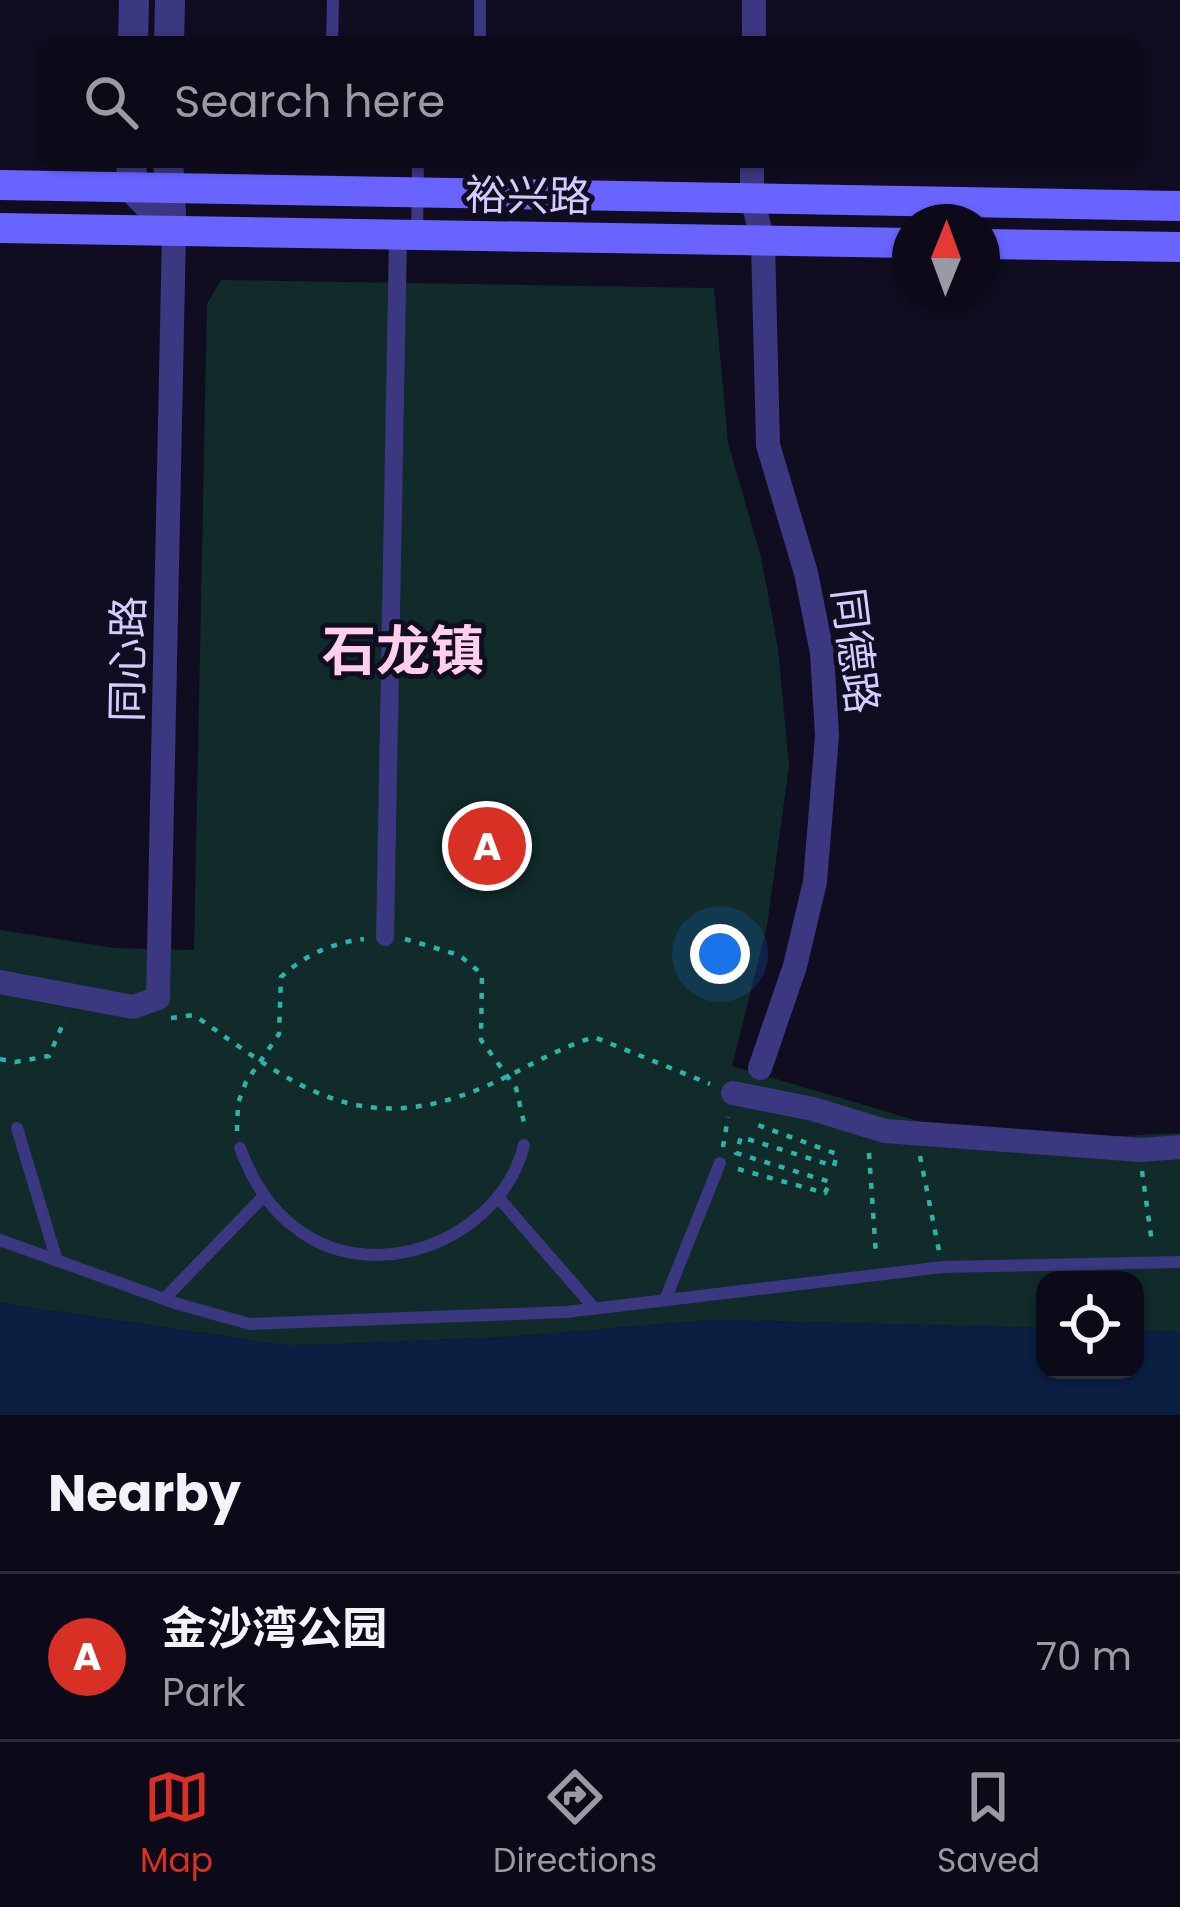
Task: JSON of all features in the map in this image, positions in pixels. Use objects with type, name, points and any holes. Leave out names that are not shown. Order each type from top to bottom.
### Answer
[{"type":"main road","name":"裕兴路","points":[[0,185],[168,173],[418,192],[1180,206]]},
{"type":"main road","name":"裕兴路","points":[[0,229],[892,243]]},
{"type":"main road","points":[[1000,244],[1180,248]]},
{"type":"street","points":[[134,0],[134,36]]},
{"type":"street","points":[[169,36],[170,0]]},
{"type":"street","points":[[754,0],[754,36]]},
{"type":"street","name":"同德路","points":[[752,168],[752,199],[763,241],[768,445],[810,593],[822,653],[827,736],[815,882],[795,967],[760,1068]]},
{"type":"street","points":[[131,173],[174,231]]},
{"type":"street","points":[[168,173],[174,231]]},
{"type":"street","name":"同心路","points":[[70,1002],[133,1006],[158,998],[174,231]]},
{"type":"street","points":[[385,937],[408,236]]},
{"type":"street","points":[[0,982],[70,1002]]},
{"type":"street","points":[[733,1093],[813,1109],[885,1131],[1141,1150],[1180,1147]]},
{"type":"lane","points":[[332,0],[332,36]]},
{"type":"lane","points":[[480,0],[480,36]]},
{"type":"lane","points":[[408,236],[418,168]]},
{"type":"lane","points":[[16,1128],[57,1261]]},
{"type":"lane","points":[[240,1148],[262,1197],[286,1221],[318,1242],[355,1252],[393,1253],[458,1234],[498,1197],[524,1145]]},
{"type":"lane","points":[[665,1300],[720,1163]]},
{"type":"lane","points":[[164,1299],[262,1197]]},
{"type":"lane","points":[[498,1197],[595,1309]]},
{"type":"lane","points":[[0,1240],[164,1299],[250,1324],[595,1309],[943,1267],[1180,1262]]},
{"type":"path","points":[[240,1148],[238,1102],[279,1034],[281,977],[298,961],[325,948],[385,937],[422,941],[459,955],[482,974],[481,1040],[509,1075],[522,1104],[524,1145]]},
{"type":"path","points":[[0,1059],[15,1062],[50,1056],[70,1002]]},
{"type":"path","points":[[161,1020],[194,1015],[281,1077],[334,1101],[382,1108],[440,1101],[594,1037],[733,1093],[752,1107],[746,1121],[837,1154],[834,1166],[741,1137],[736,1153],[830,1182],[825,1193],[720,1163],[733,1093]]},
{"type":"path","points":[[868,1142],[878,1274]]},
{"type":"path","points":[[906,1150],[919,1150],[943,1267]]},
{"type":"path","points":[[1140,1160],[1154,1261]]},
{"type":"green space","points":[[221,280],[714,288],[728,443],[761,557],[778,648],[789,766],[767,926],[732,1066],[945,1129],[1119,1136],[1180,1133],[1180,1332],[1144,1331],[1144,1271],[1036,1271],[1036,1328],[714,1320],[509,1337],[290,1346],[0,1303],[0,930],[115,948],[194,950],[207,304]]},
{"type":"water","points":[[0,1303],[290,1346],[509,1337],[714,1320],[1036,1328],[1036,1379],[1144,1379],[1144,1331],[1180,1332],[1180,1415],[0,1415]]},
{"type":"place","name":"金沙湾公园","points":[[487,846]]},
{"type":"district","name":"石龙镇","points":[[403,651]]}]
